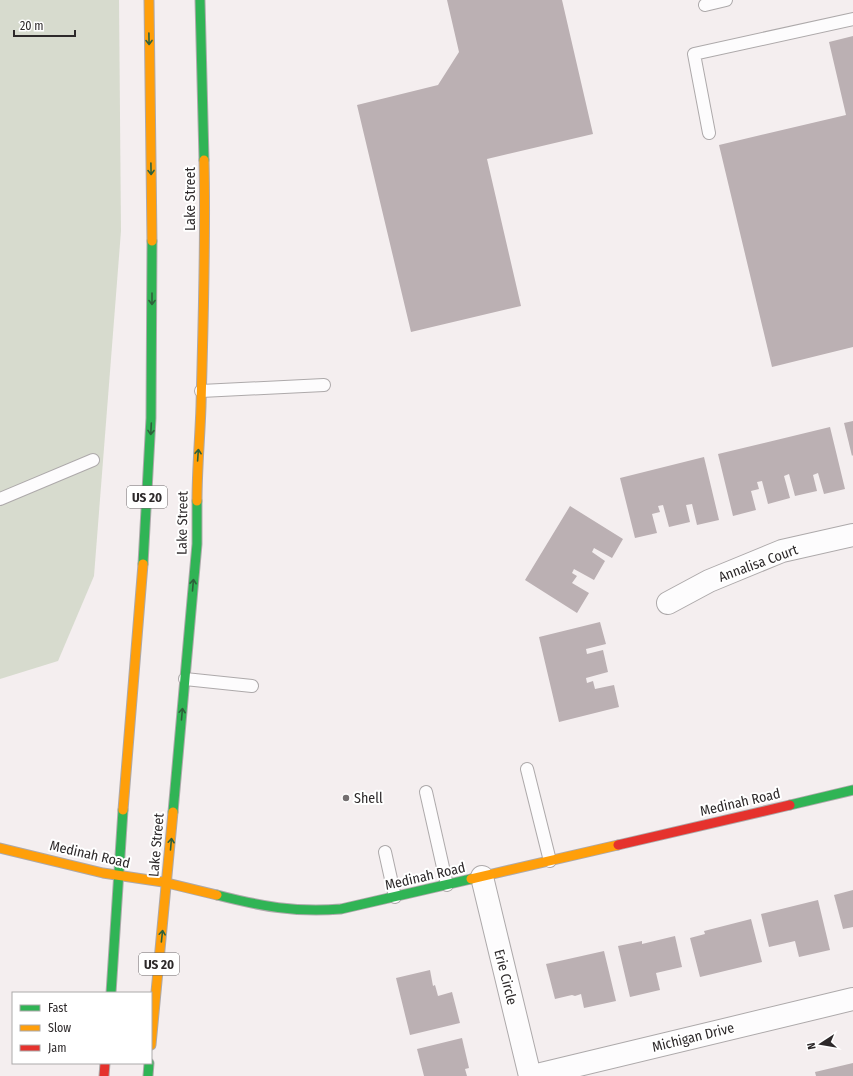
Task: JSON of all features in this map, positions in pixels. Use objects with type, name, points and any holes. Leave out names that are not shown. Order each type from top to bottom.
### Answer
[{"type":"main road","name":"US 20","points":[[110,992],[146,526],[151,418],[152,234],[149,0]]},
{"type":"main road","name":"Lake Street","points":[[152,1035],[197,544],[197,477],[201,391],[205,198],[200,0]]},
{"type":"main road","name":"Medinah Road","points":[[0,848],[118,876],[167,883],[236,900],[298,910],[325,911],[395,897],[853,790]]},
{"type":"main road","points":[[104,1076],[105,1064]]},
{"type":"main road","points":[[148,1076],[149,1064]]},
{"type":"street","name":"Annalisa Court","points":[[668,603],[709,581],[782,551],[853,535]]},
{"type":"street","name":"Erie Circle","points":[[482,877],[530,1076]]},
{"type":"street","name":"Michigan Drive","points":[[533,1076],[853,999]]},
{"type":"lane","points":[[705,5],[726,0]]},
{"type":"lane","points":[[709,132],[694,54],[853,19]]},
{"type":"lane","points":[[201,391],[324,385]]},
{"type":"lane","points":[[0,499],[93,460]]},
{"type":"lane","points":[[185,679],[252,686]]},
{"type":"lane","points":[[527,769],[550,861]]},
{"type":"lane","points":[[426,792],[447,885]]},
{"type":"lane","points":[[385,852],[395,897]]},
{"type":"shaded area","points":[[0,0],[119,0],[121,231],[94,576],[58,661],[0,679]]},
{"type":"building","points":[[447,0],[562,0],[593,134],[487,159],[521,306],[411,332],[357,105],[438,85],[459,52]]},
{"type":"building","points":[[853,36],[853,347],[772,367],[719,145],[846,115],[829,42]]},
{"type":"building","points":[[853,421],[853,455],[852,456],[844,423]]},
{"type":"building","points":[[830,427],[845,489],[824,494],[818,473],[813,475],[817,491],[795,496],[789,474],[784,476],[790,498],[768,504],[762,481],[757,482],[759,489],[751,491],[756,510],[733,516],[718,454]]},
{"type":"building","points":[[704,457],[719,520],[697,525],[692,504],[686,505],[690,522],[669,527],[663,505],[658,506],[660,512],[652,514],[657,533],[635,538],[620,478]]},
{"type":"building","points":[[570,506],[623,539],[612,558],[594,548],[592,552],[605,561],[594,580],[574,569],[572,573],[577,576],[572,583],[589,593],[577,613],[525,580]]},
{"type":"building","points":[[600,622],[606,644],[586,649],[587,654],[603,650],[608,672],[586,678],[587,683],[593,681],[595,689],[614,685],[619,707],[559,722],[539,637]]},
{"type":"building","points":[[853,890],[853,927],[843,929],[834,895]]},
{"type":"building","points":[[818,900],[830,950],[799,957],[795,941],[769,947],[761,914]]},
{"type":"building","points":[[751,919],[762,962],[700,977],[690,938],[705,934],[704,931]]},
{"type":"building","points":[[675,936],[682,967],[656,973],[660,990],[630,997],[618,946],[642,941],[642,944]]},
{"type":"building","points":[[604,951],[616,1001],[584,1008],[581,994],[555,999],[546,964]]},
{"type":"building","points":[[430,970],[433,986],[435,985],[438,996],[452,992],[460,1023],[410,1035],[396,978]]},
{"type":"building","points":[[462,1038],[469,1068],[465,1069],[467,1076],[424,1076],[417,1049]]},
{"type":"building","points":[[853,1063],[853,1076],[816,1076],[815,1072]]},
{"type":"traffic: fast","points":[[200,0],[204,160]]},
{"type":"traffic: fast","points":[[143,564],[151,418],[152,241]]},
{"type":"traffic: fast","points":[[173,812],[197,544],[197,501]]},
{"type":"traffic: fast","points":[[790,805],[853,790]]},
{"type":"traffic: fast","points":[[111,992],[123,810]]},
{"type":"traffic: fast","points":[[217,895],[278,908],[309,910],[341,909],[471,879]]},
{"type":"traffic: fast","points":[[148,1076],[149,1064]]},
{"type":"traffic: slow","points":[[149,0],[152,241]]},
{"type":"traffic: slow","points":[[197,501],[204,283],[204,160]]},
{"type":"traffic: slow","points":[[123,810],[143,564]]},
{"type":"traffic: slow","points":[[152,1034],[173,812]]},
{"type":"traffic: slow","points":[[471,879],[618,845]]},
{"type":"traffic: slow","points":[[0,848],[103,873],[163,882],[217,895]]},
{"type":"traffic: jam","points":[[618,845],[790,805]]},
{"type":"traffic: jam","points":[[104,1076],[105,1064]]},
{"type":"place","name":"Shell","points":[[346,798]]}]
